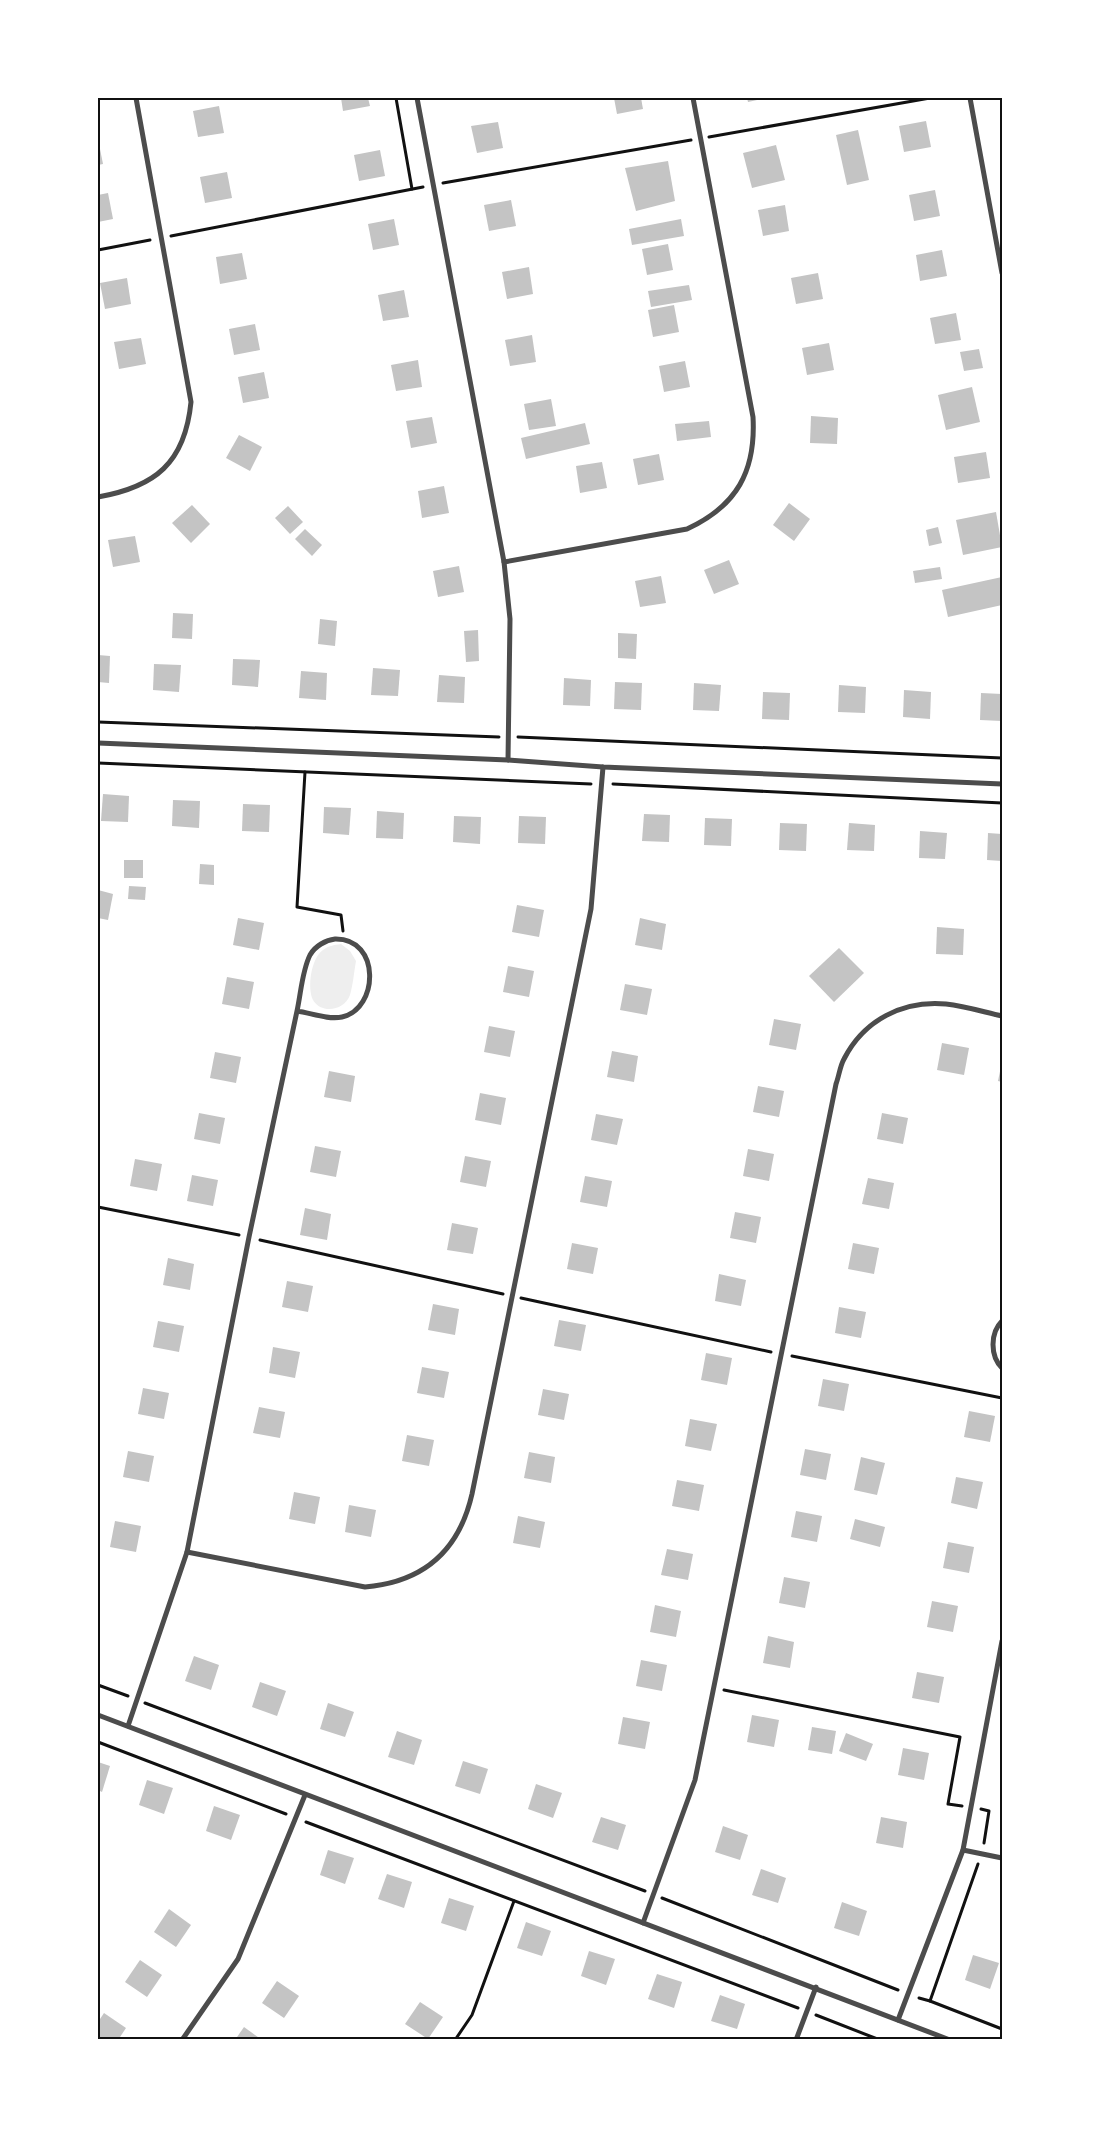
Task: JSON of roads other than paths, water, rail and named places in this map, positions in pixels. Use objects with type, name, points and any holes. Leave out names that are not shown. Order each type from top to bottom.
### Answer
[{"type":"street","points":[[98,497],[130,490],[147,482],[162,470],[179,448],[189,421],[191,402],[136,98]]},
{"type":"street","points":[[417,98],[504,562],[510,619],[508,760]]},
{"type":"street","points":[[504,562],[687,528],[706,520],[722,508],[735,493],[745,476],[752,457],[753,417],[693,98]]},
{"type":"street","points":[[970,98],[1002,274]]},
{"type":"street","points":[[98,743],[508,760],[604,767],[1002,784]]},
{"type":"street","points":[[187,1552],[365,1586],[384,1585],[403,1580],[420,1572],[436,1560],[455,1539],[468,1513],[591,909],[604,767]]},
{"type":"street","points":[[128,1726],[187,1552],[249,1238],[306,966],[311,954],[319,945],[331,940],[343,939],[355,944],[364,952],[369,964],[370,976],[363,1003],[354,1012],[343,1017],[330,1017],[297,1011]]},
{"type":"street","points":[[643,1923],[695,1780],[836,1084],[843,1060],[856,1039],[875,1021],[897,1010],[922,1004],[947,1004],[1002,1016]]},
{"type":"street","points":[[1002,1321],[998,1325],[994,1340],[994,1352],[998,1364],[1002,1368]]},
{"type":"street","points":[[898,2020],[963,1850],[1002,1641]]},
{"type":"street","points":[[98,1715],[950,2040]]},
{"type":"street","points":[[182,2040],[238,1959],[305,1795]]},
{"type":"street","points":[[963,1850],[1002,1858]]},
{"type":"street","points":[[796,2040],[816,1988]]}]
